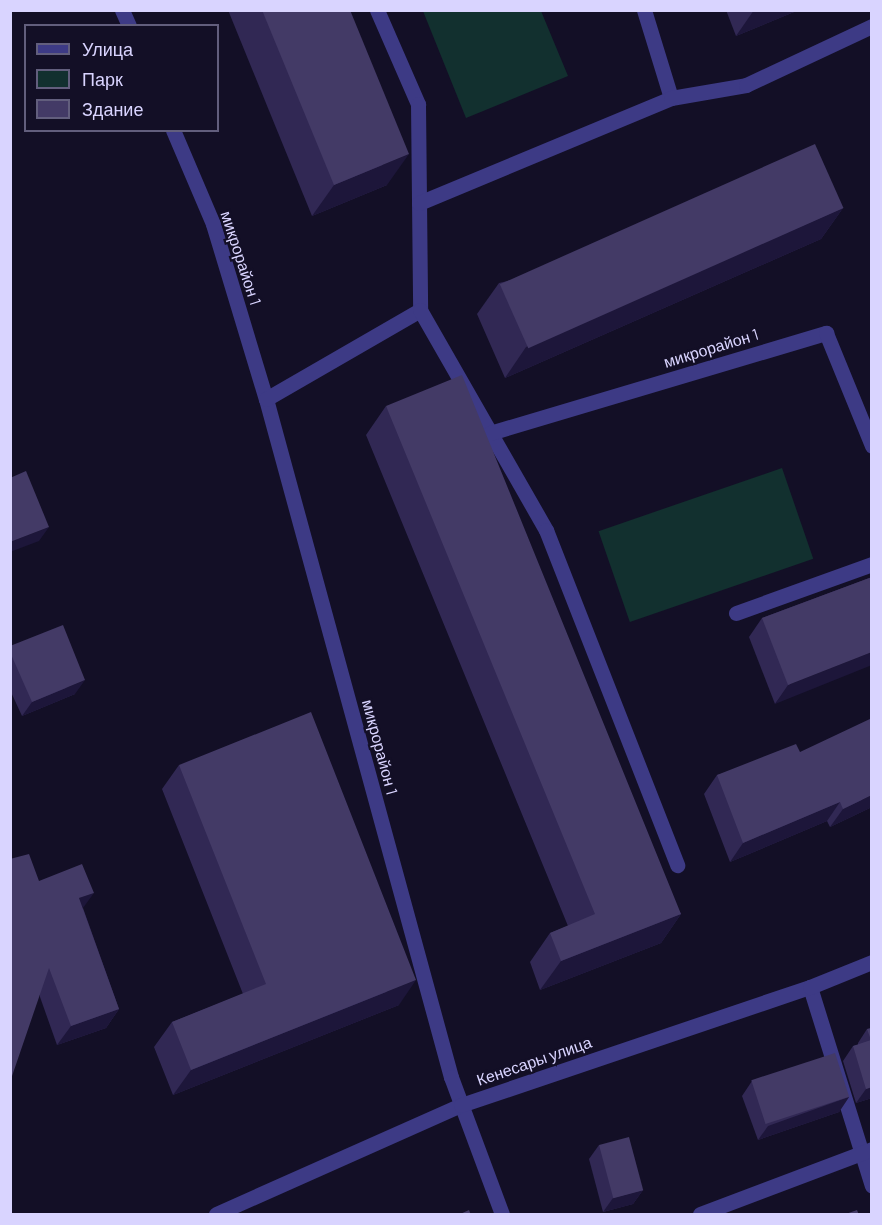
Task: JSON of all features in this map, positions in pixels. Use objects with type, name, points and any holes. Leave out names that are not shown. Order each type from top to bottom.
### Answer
[{"type":"street","points":[[122,10],[128,24]]},
{"type":"street","points":[[376,10],[418,104],[420,310],[546,530],[677,864]]},
{"type":"street","points":[[644,10],[671,98]]},
{"type":"street","points":[[418,203],[671,98],[746,85],[872,26]]},
{"type":"street","name":"микрорайон 1","points":[[174,132],[213,224],[266,399],[462,1105],[502,1215]]},
{"type":"street","points":[[266,399],[420,310]]},
{"type":"street","name":"микрорайон 1","points":[[490,433],[826,333],[872,446]]},
{"type":"street","points":[[736,613],[872,564]]},
{"type":"street","name":"Кенесары улица","points":[[216,1215],[462,1105],[810,987],[872,962]]},
{"type":"street","points":[[810,987],[866,1151],[872,1186]]},
{"type":"street","points":[[700,1215],[866,1151]]},
{"type":"green space","points":[[423,11],[541,11],[568,76],[466,118]]},
{"type":"green space","points":[[782,468],[813,559],[630,622],[599,531]]},
{"type":"building","points":[[262,10],[350,10],[409,154],[334,185]]},
{"type":"building","points":[[815,144],[843,208],[528,348],[500,284]]},
{"type":"building","points":[[462,375],[681,914],[561,961],[550,933],[595,914],[386,406]]},
{"type":"building","points":[[26,471],[49,527],[10,542],[10,478]]},
{"type":"building","points":[[872,577],[872,652],[788,685],[762,618]]},
{"type":"building","points":[[63,625],[85,680],[32,702],[10,652],[10,646]]},
{"type":"building","points":[[311,712],[416,980],[191,1070],[172,1022],[266,984],[179,765]]},
{"type":"building","points":[[872,718],[872,795],[843,809],[840,802],[743,843],[717,775],[796,744],[800,752]]},
{"type":"building","points":[[29,854],[39,881],[82,864],[94,893],[79,898],[119,1009],[71,1026],[49,968],[10,1082],[10,859]]},
{"type":"building","points":[[872,1028],[872,1087],[866,1089],[853,1046],[871,1040],[867,1029]]},
{"type":"building","points":[[835,1053],[849,1097],[766,1124],[751,1080]]},
{"type":"building","points":[[629,1137],[643,1190],[613,1198],[599,1145]]},
{"type":"building","points":[[469,1210],[471,1215],[458,1215]]},
{"type":"building","points":[[857,1210],[859,1215],[843,1215]]}]
